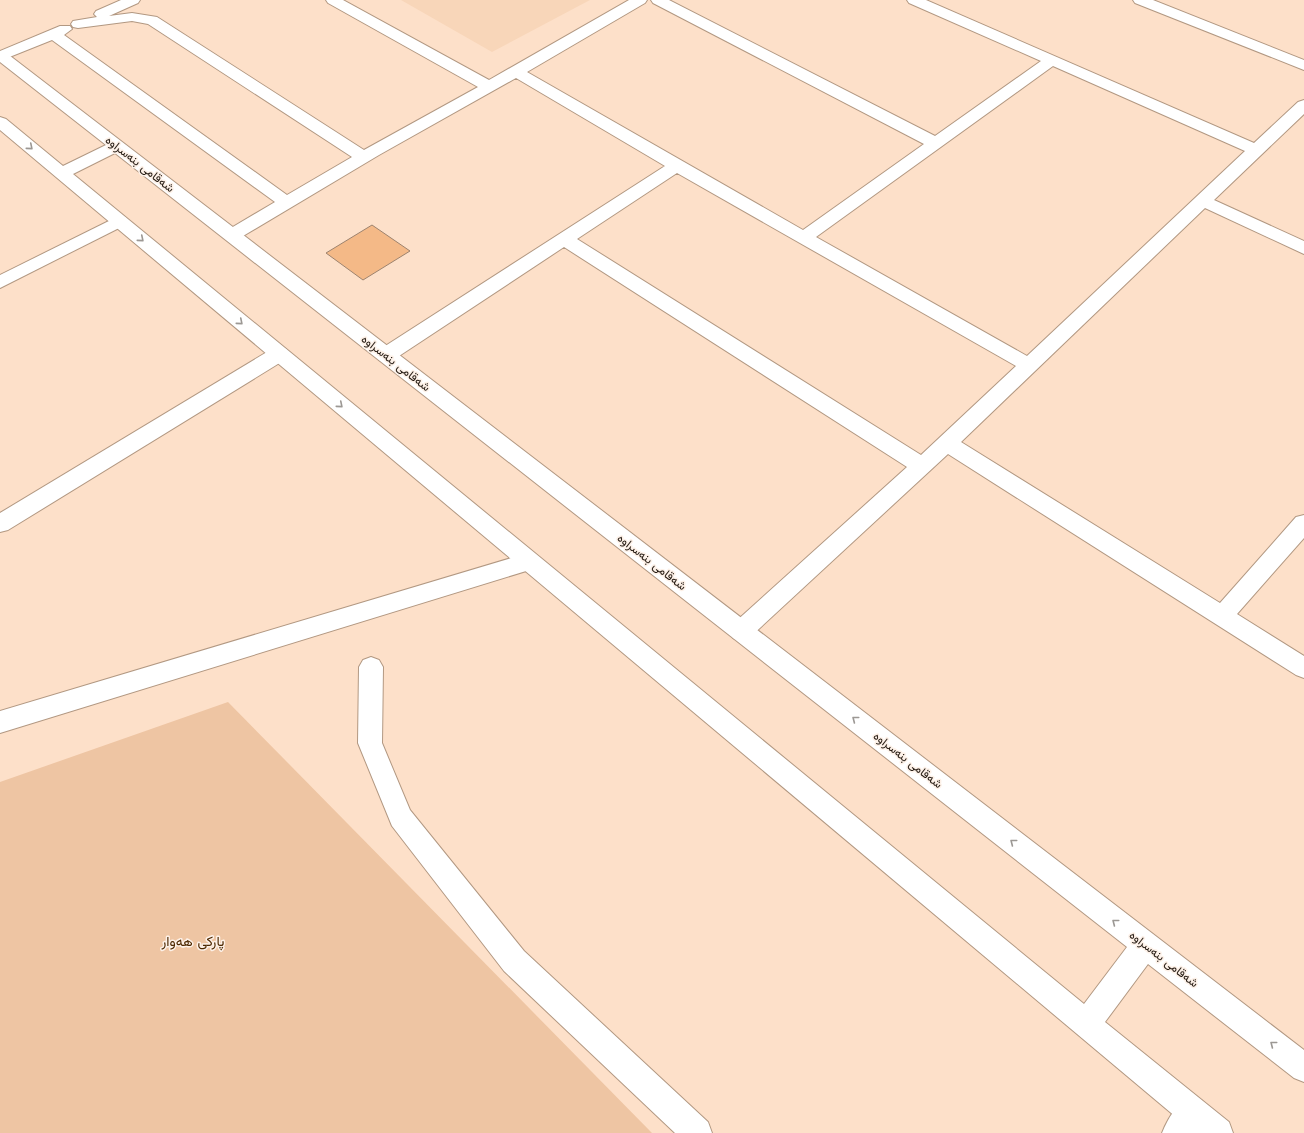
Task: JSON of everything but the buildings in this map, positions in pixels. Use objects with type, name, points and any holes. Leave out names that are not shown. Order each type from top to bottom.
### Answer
[{"type":"street","points":[[1,56],[133,0]]},
{"type":"street","points":[[333,0],[488,86]]},
{"type":"street","points":[[232,235],[363,157],[488,86],[516,72],[640,0]]},
{"type":"street","points":[[658,0],[935,143]]},
{"type":"street","points":[[914,0],[1256,150]]},
{"type":"street","points":[[1140,0],[1304,65]]},
{"type":"street","points":[[78,24],[132,17],[152,20],[363,157]]},
{"type":"street","points":[[53,34],[286,202]]},
{"type":"street","name":"شەقامی بنەسراوە","points":[[1,56],[1304,1068]]},
{"type":"street","points":[[803,238],[1052,60]]},
{"type":"street","points":[[516,72],[676,166],[1029,366]]},
{"type":"street","points":[[741,631],[947,443],[1304,104]]},
{"type":"street","points":[[0,122],[1086,1024],[1184,1122],[1218,1133]]},
{"type":"street","points":[[61,172],[117,146]]},
{"type":"street","points":[[386,355],[676,166]]},
{"type":"street","points":[[1203,201],[1304,248]]},
{"type":"street","points":[[0,282],[119,221]]},
{"type":"street","points":[[564,239],[922,466]]},
{"type":"street","points":[[0,524],[279,354]]},
{"type":"street","points":[[947,443],[1304,668]]},
{"type":"street","points":[[1222,616],[1304,523]]},
{"type":"street","points":[[0,722],[528,562]]},
{"type":"street","points":[[371,668],[370,743],[401,818],[514,961],[697,1133]]},
{"type":"street","points":[[1086,1024],[1145,945]]},
{"type":"shaded area","points":[[401,0],[590,0],[492,52]]},
{"type":"green space","name":"پارکی هەوار","points":[[228,702],[652,1133],[0,1133],[0,782]]}]
